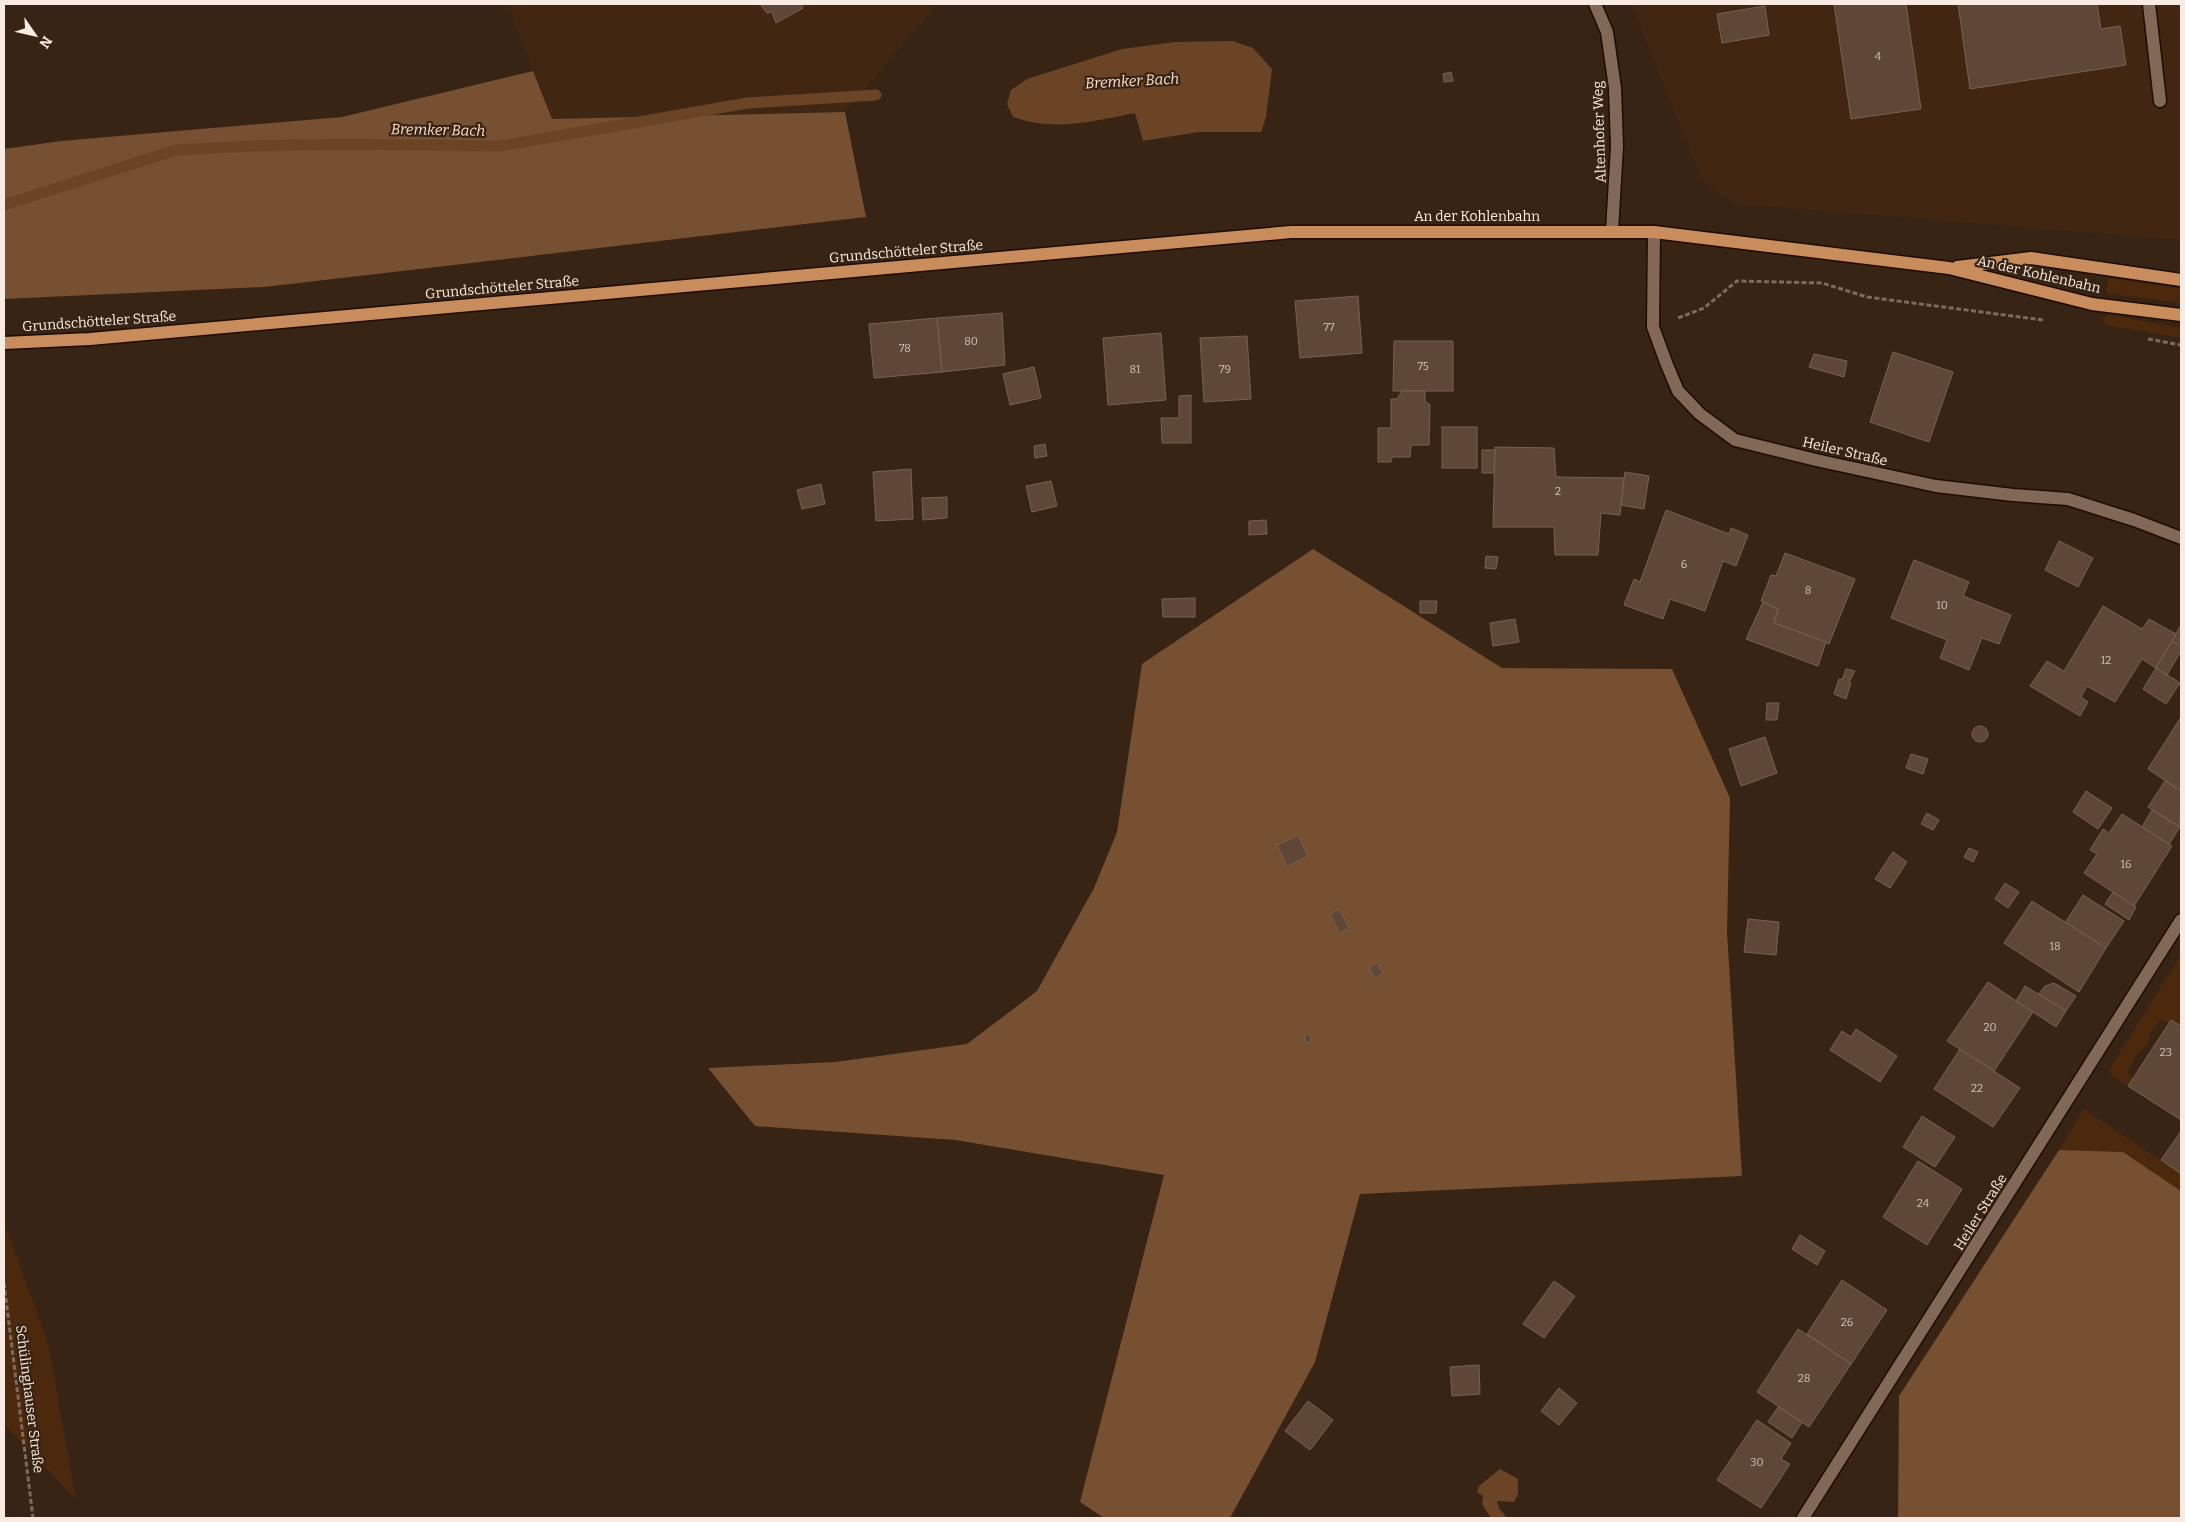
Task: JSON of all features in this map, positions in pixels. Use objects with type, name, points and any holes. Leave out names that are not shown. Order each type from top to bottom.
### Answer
[{"type":"main road","name":"An der Kohlenbahn","points":[[1003,257],[1291,232],[1654,232],[1950,268],[2092,304],[2181,315]]},
{"type":"main road","name":"Grundschötteler Straße","points":[[4,342],[90,339],[1003,257]]},
{"type":"main road","name":"An der Kohlenbahn","points":[[1950,268],[2031,258],[2181,280]]},
{"type":"street","name":"Altenhofer Weg","points":[[1595,4],[1607,32],[1614,88],[1617,146],[1616,194],[1612,231]]},
{"type":"street","points":[[2150,4],[2160,101]]},
{"type":"street","name":"Heiler Straße","points":[[1654,232],[1654,326],[1678,391],[1700,414],[1735,440],[1936,486],[2013,495],[2068,498],[2181,538]]},
{"type":"street","name":"Heiler Straße","points":[[1804,1518],[2181,920]]},
{"type":"path","points":[[1654,326],[1704,308],[1737,281],[1822,283],[1868,297],[2052,322]]},
{"type":"path","points":[[2146,338],[2181,346]]},
{"type":"path","name":"Schülinghauser Straße","points":[[4,1283],[33,1518]]},
{"type":"shaded area","points":[[507,4],[938,4],[845,112],[552,119]]},
{"type":"shaded area","points":[[1631,4],[2181,4],[2181,240],[1737,204],[1703,182]]},
{"type":"shaded area","points":[[533,71],[552,119],[845,112],[866,217],[264,287],[4,299],[4,149],[61,141],[342,117]]},
{"type":"shaded area","points":[[2108,278],[2181,289],[2181,303],[2106,293]]},
{"type":"shaded area","points":[[2109,315],[2181,328],[2181,338],[2105,325],[2103,318]]},
{"type":"shaded area","points":[[1313,549],[1502,668],[1672,669],[1730,798],[1727,932],[1742,1176],[1360,1194],[1315,1362],[1230,1518],[1104,1518],[1080,1502],[1164,1175],[955,1140],[755,1126],[708,1068],[835,1062],[967,1044],[1037,991],[1094,888],[1117,832],[1142,664]]},
{"type":"shaded area","points":[[2181,955],[2181,1026],[2171,1020],[2169,1023],[2160,1019],[2149,1035],[2148,1043],[2138,1053],[2127,1072],[2134,1078],[2128,1086],[2112,1076],[2109,1070]]},
{"type":"shaded area","points":[[2084,1109],[2181,1174],[2181,1191],[2123,1152],[2059,1150]]},
{"type":"shaded area","points":[[2059,1150],[2123,1152],[2181,1191],[2181,1518],[1898,1518],[1899,1396]]},
{"type":"shaded area","points":[[4,1223],[48,1342],[76,1499],[4,1424]]},
{"type":"water","points":[[1233,41],[1253,48],[1272,69],[1266,117],[1261,132],[1199,132],[1143,141],[1135,113],[1074,124],[1044,124],[1013,117],[1007,104],[1011,90],[1027,79],[1122,49],[1175,42]]},
{"type":"water","points":[[1500,1469],[1518,1479],[1518,1494],[1514,1502],[1497,1501],[1499,1508],[1507,1518],[1491,1518],[1482,1504],[1483,1496],[1477,1492],[1479,1486]]},
{"type":"building","points":[[760,4],[801,4],[803,8],[776,23],[772,12],[767,13]]},
{"type":"building","points":[[1834,4],[1906,4],[1921,109],[1851,119]]},
{"type":"building","points":[[1958,4],[2097,4],[2101,29],[2120,26],[2126,65],[1970,89]]},
{"type":"building","points":[[1765,6],[1769,35],[1722,43],[1717,14]]},
{"type":"building","points":[[1451,72],[1453,81],[1444,82],[1443,74]]},
{"type":"building","points":[[1358,296],[1362,353],[1300,358],[1295,301]]},
{"type":"building","points":[[1002,313],[1005,365],[942,372],[937,318]]},
{"type":"building","points":[[937,318],[942,372],[874,378],[869,324]]},
{"type":"building","points":[[1161,333],[1166,400],[1108,405],[1103,338]]},
{"type":"building","points":[[1247,336],[1251,399],[1204,402],[1200,338]]},
{"type":"building","points":[[1394,341],[1453,341],[1453,391],[1393,391]]},
{"type":"building","points":[[1893,352],[1953,372],[1929,442],[1870,422]]},
{"type":"building","points":[[1814,354],[1847,361],[1844,377],[1809,367]]},
{"type":"building","points":[[1034,367],[1041,398],[1010,405],[1003,374]]},
{"type":"building","points":[[1402,391],[1425,391],[1425,401],[1430,405],[1429,445],[1411,445],[1410,457],[1392,457],[1391,462],[1378,462],[1378,428],[1391,428],[1391,399],[1397,399]]},
{"type":"building","points":[[1191,395],[1191,443],[1162,443],[1161,418],[1179,418],[1179,396]]},
{"type":"building","points":[[1442,427],[1477,427],[1477,468],[1442,468]]},
{"type":"building","points":[[1045,444],[1047,456],[1035,458],[1034,446]]},
{"type":"building","points":[[1495,447],[1554,448],[1556,477],[1624,478],[1620,515],[1601,513],[1598,555],[1555,555],[1554,527],[1493,527]]},
{"type":"building","points":[[1482,450],[1495,450],[1494,473],[1482,473]]},
{"type":"building","points":[[911,469],[913,519],[876,521],[873,472]]},
{"type":"building","points":[[1625,472],[1649,476],[1644,509],[1621,505]]},
{"type":"building","points":[[1051,481],[1057,506],[1032,512],[1026,486]]},
{"type":"building","points":[[821,484],[825,504],[802,509],[797,490]]},
{"type":"building","points":[[947,497],[947,518],[923,520],[922,498]]},
{"type":"building","points":[[1666,510],[1729,534],[1731,528],[1748,535],[1736,566],[1723,561],[1705,611],[1670,599],[1663,619],[1624,605],[1634,579],[1640,582]]},
{"type":"building","points":[[1266,520],[1267,534],[1249,535],[1249,521]]},
{"type":"building","points":[[2059,541],[2093,558],[2078,587],[2045,570]]},
{"type":"building","points":[[1785,553],[1855,579],[1829,644],[1774,623],[1778,609],[1761,601],[1771,575],[1776,576]]},
{"type":"building","points":[[1486,556],[1498,557],[1496,569],[1485,568]]},
{"type":"building","points":[[1914,560],[1969,582],[1963,596],[2011,615],[1999,644],[1982,638],[1969,670],[1940,658],[1947,640],[1891,618]]},
{"type":"building","points":[[1195,598],[1195,617],[1163,617],[1162,599]]},
{"type":"building","points":[[1420,601],[1437,601],[1436,613],[1420,613]]},
{"type":"building","points":[[1763,602],[1778,609],[1774,623],[1826,642],[1818,666],[1746,639]]},
{"type":"building","points":[[2103,606],[2142,629],[2149,619],[2176,634],[2156,668],[2142,659],[2115,702],[2087,686],[2081,697],[2088,702],[2080,716],[2030,686],[2047,661],[2064,671]]},
{"type":"building","points":[[1515,619],[1519,642],[1493,646],[1490,623]]},
{"type":"building","points":[[2181,625],[2181,647],[2172,641]]},
{"type":"building","points":[[2172,641],[2181,647],[2181,651],[2167,675],[2156,668]]},
{"type":"building","points":[[2156,668],[2180,683],[2166,704],[2143,689]]},
{"type":"building","points":[[1846,669],[1855,671],[1849,682],[1851,683],[1846,699],[1834,694],[1839,679],[1842,680]]},
{"type":"building","points":[[1767,703],[1779,703],[1777,720],[1766,720]]},
{"type":"building","points":[[2181,717],[2181,791],[2148,769]]},
{"type":"building","points":[[1977,726],[1983,726],[1988,731],[1986,740],[1977,742],[1972,737],[1972,731]]},
{"type":"building","points":[[1765,737],[1777,773],[1741,786],[1729,749]]},
{"type":"building","points":[[1911,754],[1928,759],[1923,774],[1906,768]]},
{"type":"building","points":[[2165,781],[2181,791],[2180,827],[2148,807]]},
{"type":"building","points":[[2086,791],[2112,808],[2098,829],[2073,812]]},
{"type":"building","points":[[2152,810],[2180,827],[2169,844],[2142,827]]},
{"type":"building","points":[[1927,813],[1939,820],[1933,830],[1921,824]]},
{"type":"building","points":[[2122,814],[2172,846],[2134,906],[2084,873],[2097,854],[2090,850],[2103,829],[2109,833]]},
{"type":"building","points":[[1298,835],[1308,856],[1287,867],[1277,845]]},
{"type":"building","points":[[1969,848],[1978,852],[1973,862],[1964,857]]},
{"type":"building","points":[[1893,852],[1907,862],[1890,888],[1875,879]]},
{"type":"building","points":[[2005,883],[2019,892],[2008,908],[1995,899]]},
{"type":"building","points":[[2113,892],[2136,907],[2129,920],[2105,904]]},
{"type":"building","points":[[2083,895],[2124,921],[2106,948],[2065,923]]},
{"type":"building","points":[[2032,901],[2106,948],[2079,992],[2004,943]]},
{"type":"building","points":[[1339,909],[1349,928],[1340,933],[1330,915]]},
{"type":"building","points":[[1748,919],[1779,922],[1776,955],[1744,952]]},
{"type":"building","points":[[1377,963],[1383,973],[1375,978],[1369,967]]},
{"type":"building","points":[[1988,982],[2033,1012],[1994,1071],[1947,1041]]},
{"type":"building","points":[[2054,983],[2076,996],[2066,1011],[2038,995],[2045,986]]},
{"type":"building","points":[[2025,986],[2066,1011],[2056,1027],[2016,1001]]},
{"type":"building","points":[[2171,1020],[2181,1026],[2181,1120],[2128,1086]]},
{"type":"building","points":[[1856,1029],[1897,1056],[1880,1082],[1830,1050],[1842,1031],[1851,1037]]},
{"type":"building","points":[[1304,1035],[1310,1035],[1311,1042],[1305,1042]]},
{"type":"building","points":[[1960,1049],[2020,1088],[1993,1127],[1934,1089]]},
{"type":"building","points":[[1922,1116],[1955,1137],[1935,1167],[1903,1147]]},
{"type":"building","points":[[2181,1131],[2181,1174],[2161,1160]]},
{"type":"building","points":[[1918,1161],[1962,1189],[1927,1245],[1883,1217]]},
{"type":"building","points":[[1800,1235],[1825,1251],[1817,1265],[1792,1249]]},
{"type":"building","points":[[1842,1280],[1887,1310],[1851,1364],[1807,1334]]},
{"type":"building","points":[[1554,1281],[1575,1296],[1544,1338],[1523,1324]]},
{"type":"building","points":[[1798,1329],[1851,1364],[1809,1427],[1757,1392]]},
{"type":"building","points":[[1479,1365],[1480,1394],[1452,1396],[1450,1367]]},
{"type":"building","points":[[1559,1388],[1577,1403],[1559,1425],[1541,1411]]},
{"type":"building","points":[[1308,1401],[1333,1420],[1310,1450],[1285,1431]]},
{"type":"building","points":[[1778,1407],[1802,1422],[1792,1438],[1768,1422]]},
{"type":"building","points":[[1757,1420],[1791,1443],[1781,1459],[1790,1464],[1761,1508],[1717,1480]]},
{"type":"waterway","name":"Bremker Bach","points":[[4,205],[176,150],[343,144],[500,146],[748,103],[876,95]]}]
